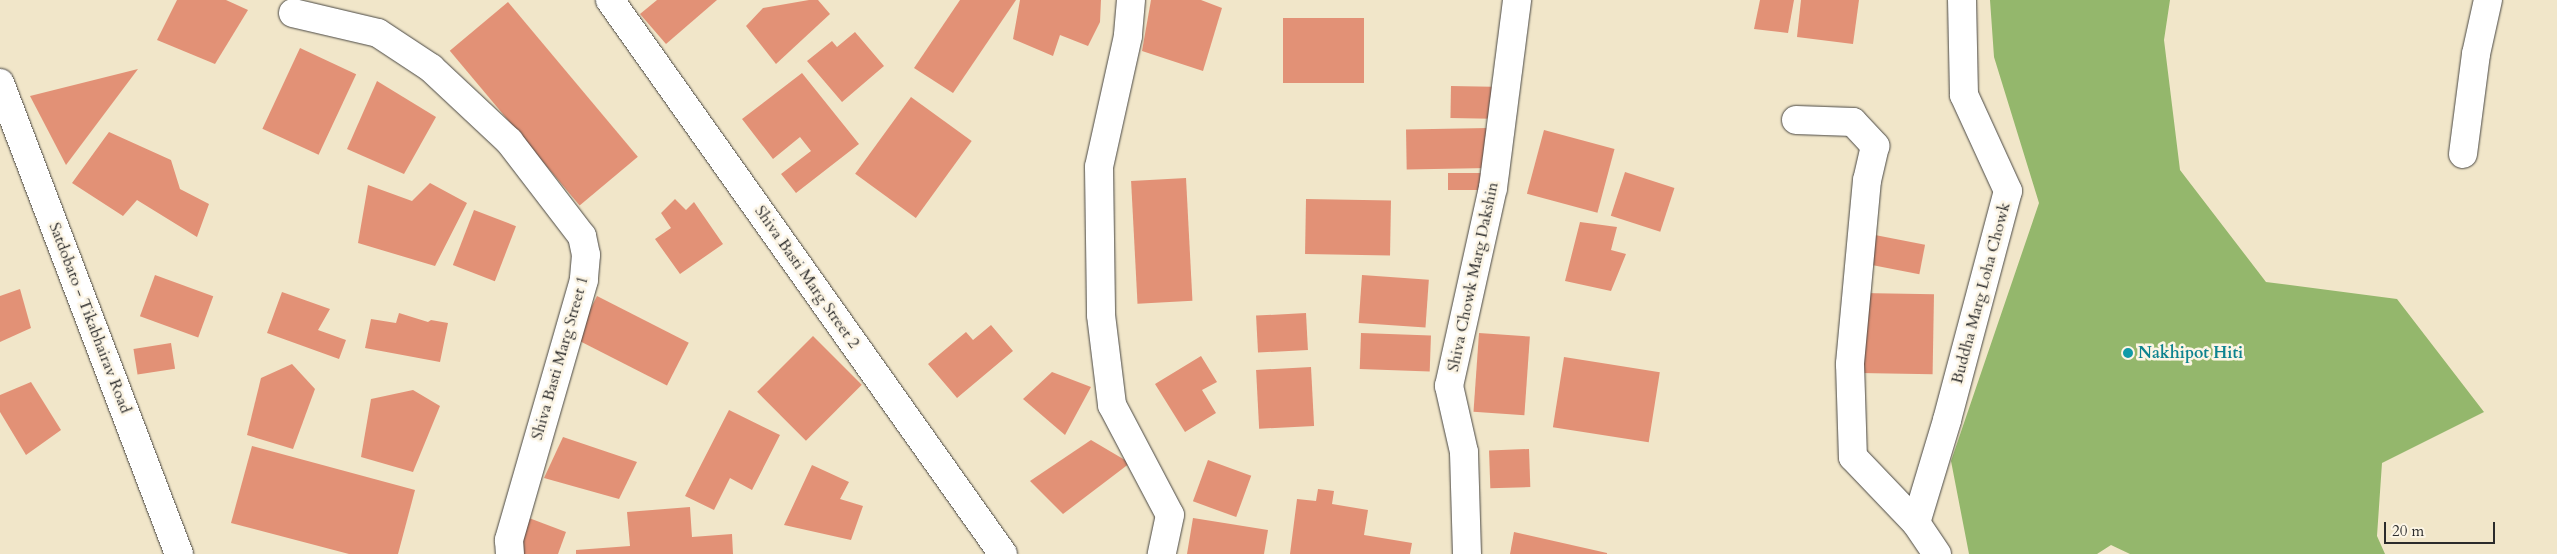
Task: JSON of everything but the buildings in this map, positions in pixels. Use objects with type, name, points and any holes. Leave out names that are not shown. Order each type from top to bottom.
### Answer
[{"type":"street","name":"Shiva Basti Marg Street 2","points":[[610,0],[1003,554]]},
{"type":"street","points":[[1131,0],[1128,36],[1099,167],[1101,315],[1112,405],[1170,515],[1162,554]]},
{"type":"street","name":"Shiva Chowk Marg Dakshin","points":[[1467,554],[1464,452],[1449,386],[1492,188],[1517,0]]},
{"type":"street","points":[[2463,154],[2476,54],[2488,0]]},
{"type":"street","name":"Buddha Marg Loha Chowk","points":[[1916,523],[1947,420],[2008,191],[1964,95],[1963,1]]},
{"type":"street","name":"Shiva Basti Marg Street 1","points":[[293,13],[378,33],[431,68],[509,141],[582,236],[586,255],[584,280],[509,540],[510,554]]},
{"type":"street","name":"Satdobato - Tikabhairav Road","points":[[0,83],[180,554]]},
{"type":"street","points":[[1796,120],[1853,122],[1875,146],[1867,180],[1850,364],[1852,458],[1916,523],[1937,554]]},
{"type":"green space","points":[[1990,0],[2170,0],[2164,40],[2180,170],[2266,282],[2397,299],[2484,412],[2382,463],[2377,536],[2385,554],[2130,554],[2111,545],[2097,554],[1969,554],[1951,461],[2039,203],[1994,57]]},
{"type":"place","name":"Nakhipot Hiti","points":[[2128,353]]}]
